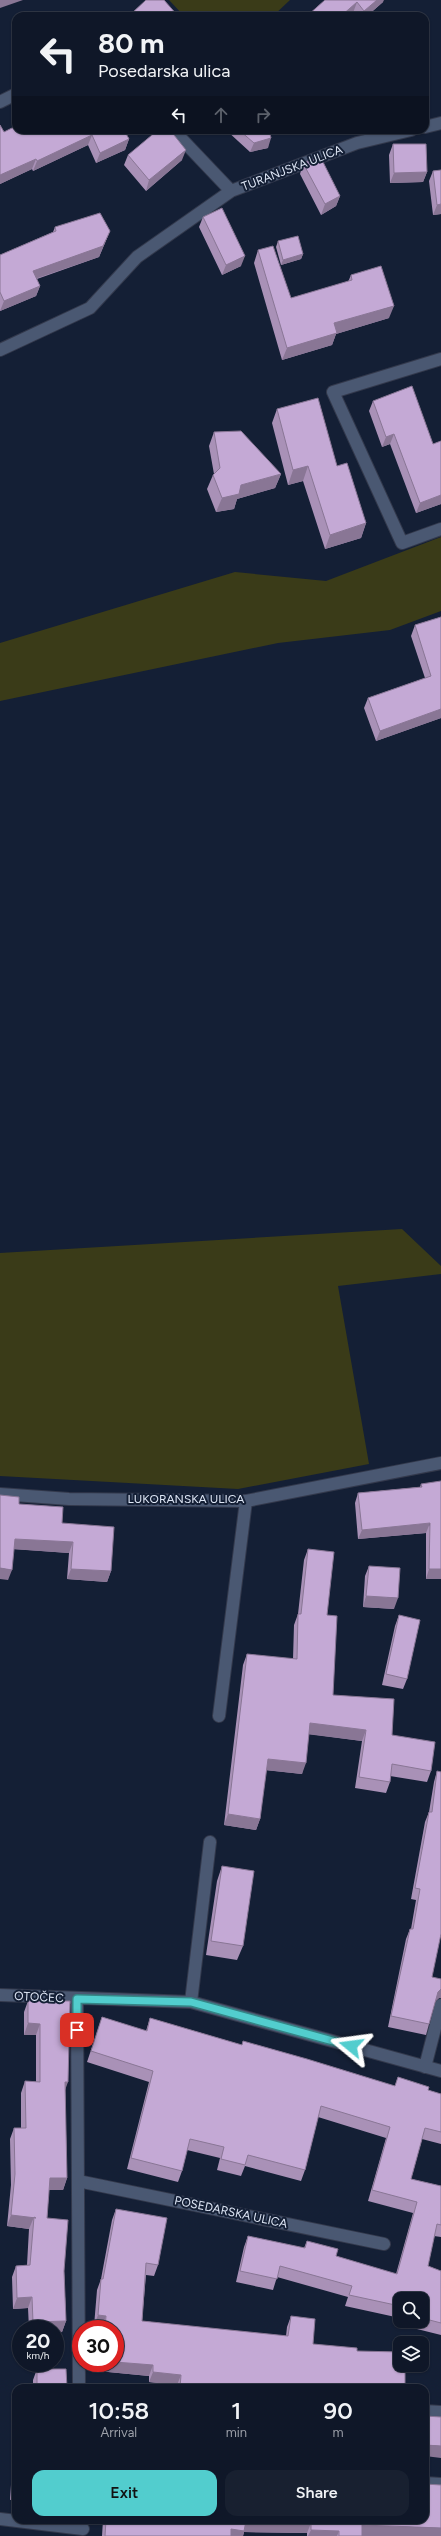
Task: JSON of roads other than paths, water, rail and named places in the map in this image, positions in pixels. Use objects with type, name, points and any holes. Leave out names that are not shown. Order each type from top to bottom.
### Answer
[{"type":"street","points":[[0,102],[12,96]]},
{"type":"street","points":[[429,126],[441,123]]},
{"type":"street","name":"TURANJSKA ULICA","points":[[177,134],[231,191],[357,143],[394,134]]},
{"type":"street","points":[[0,350],[90,308],[137,257],[231,191]]},
{"type":"street","points":[[441,359],[333,392],[402,543],[441,529]]},
{"type":"street","name":"LUKORANSKA ULICA","points":[[0,1494],[69,1499],[246,1501],[441,1463]]},
{"type":"street","points":[[219,1716],[246,1501]]},
{"type":"street","points":[[191,2002],[210,1842]]},
{"type":"street","name":"OTOČEC","points":[[0,1995],[191,2002],[441,2071]]},
{"type":"street","points":[[77,1999],[79,2384]]},
{"type":"street","points":[[425,2067],[441,2005]]},
{"type":"street","name":"POSEDARSKA ULICA","points":[[78,2181],[384,2244]]},
{"type":"street","points":[[429,2411],[441,2412]]},
{"type":"street","points":[[429,2483],[441,2484]]},
{"type":"street","points":[[0,2519],[12,2520]]},
{"type":"street","points":[[46,2524],[83,2528]]}]
